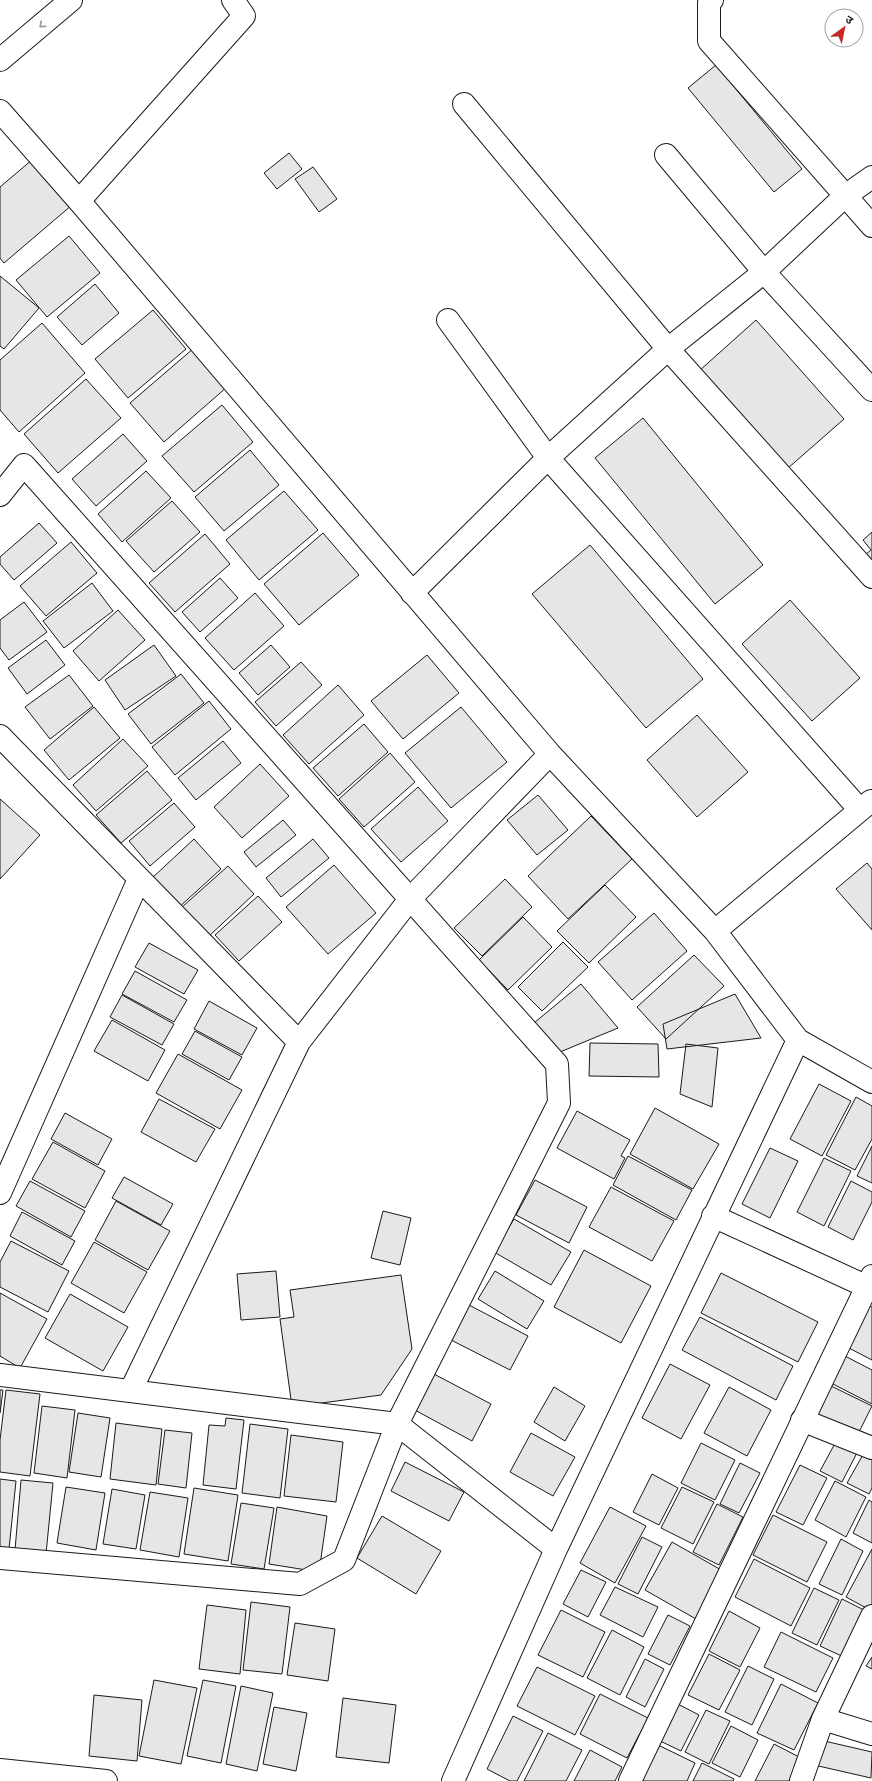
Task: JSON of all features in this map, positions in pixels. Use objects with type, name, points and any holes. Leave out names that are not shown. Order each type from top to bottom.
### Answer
[{"type":"street","points":[[0,60],[71,0]]},
{"type":"street","points":[[79,201],[244,16],[233,0]]},
{"type":"street","points":[[712,0],[709,3],[708,41],[872,226]]},
{"type":"street","points":[[464,104],[668,349],[872,577]]},
{"type":"street","points":[[0,111],[79,201],[550,754],[715,931],[798,1040],[872,1082]]},
{"type":"street","points":[[666,155],[764,272],[872,390]]},
{"type":"street","points":[[412,592],[548,458],[668,349],[764,272],[845,196],[872,177]]},
{"type":"street","points":[[448,320],[548,458],[866,806],[715,931]]},
{"type":"street","points":[[0,495],[24,465],[557,1064],[559,1103],[397,1424],[344,1560],[300,1584],[0,1558]]},
{"type":"street","points":[[0,736],[299,1042]]},
{"type":"street","points":[[131,1390],[299,1042],[410,899],[550,754]]},
{"type":"street","points":[[0,1193],[139,879]]},
{"type":"street","points":[[452,1781],[556,1549],[798,1040]]},
{"type":"street","points":[[630,1781],[802,1420],[870,1284],[714,1216]]},
{"type":"street","points":[[0,1375],[397,1424],[556,1549]]},
{"type":"street","points":[[802,1420],[872,1448]]},
{"type":"street","points":[[801,1781],[823,1719],[872,1616]]},
{"type":"street","points":[[823,1719],[872,1734]]},
{"type":"street","points":[[0,1770],[106,1781]]},
{"type":"building","points":[[716,65],[802,169],[774,192],[688,88]]},
{"type":"building","points":[[289,153],[302,169],[277,189],[264,173]]},
{"type":"building","points":[[33,159],[72,205],[4,263],[0,258],[0,187]]},
{"type":"building","points":[[313,167],[337,199],[319,212],[295,179]]},
{"type":"building","points":[[69,236],[100,273],[47,317],[16,280]]},
{"type":"building","points":[[0,276],[39,308],[4,349],[0,346]]},
{"type":"building","points":[[95,284],[119,313],[82,345],[57,317]]},
{"type":"building","points":[[153,310],[186,349],[128,398],[95,359]]},
{"type":"building","points":[[756,320],[844,419],[787,469],[699,371]]},
{"type":"building","points":[[42,323],[85,373],[19,432],[0,410],[0,360]]},
{"type":"building","points":[[194,348],[227,387],[164,442],[130,403]]},
{"type":"building","points":[[86,379],[121,418],[58,473],[24,434]]},
{"type":"building","points":[[222,405],[253,442],[194,492],[162,456]]},
{"type":"building","points":[[643,418],[763,565],[715,604],[595,458]]},
{"type":"building","points":[[123,434],[147,461],[96,506],[72,479]]},
{"type":"building","points":[[250,450],[279,485],[224,531],[195,497]]},
{"type":"building","points":[[146,471],[171,498],[122,542],[98,514]]},
{"type":"building","points":[[284,491],[318,530],[259,580],[226,540]]},
{"type":"building","points":[[172,501],[200,532],[154,572],[126,541]]},
{"type":"building","points":[[39,523],[57,543],[14,580],[0,564],[0,557]]},
{"type":"building","points":[[872,532],[872,573],[860,559],[871,550],[863,540]]},
{"type":"building","points":[[323,533],[359,575],[299,625],[264,584]]},
{"type":"building","points":[[205,534],[230,564],[175,612],[149,583]]},
{"type":"building","points":[[71,542],[97,573],[46,616],[20,586]]},
{"type":"building","points":[[590,545],[703,679],[646,728],[532,594]]},
{"type":"building","points":[[220,578],[238,598],[200,632],[182,612]]},
{"type":"building","points":[[92,583],[113,611],[64,648],[43,621]]},
{"type":"building","points":[[255,593],[284,626],[234,670],[205,638]]},
{"type":"building","points":[[790,600],[860,678],[812,721],[742,644]]},
{"type":"building","points":[[24,602],[47,632],[9,660],[0,648],[0,620]]},
{"type":"building","points":[[118,610],[145,640],[99,681],[73,651]]},
{"type":"building","points":[[46,640],[65,665],[27,694],[8,668]]},
{"type":"building","points":[[154,645],[176,676],[125,710],[105,680]]},
{"type":"building","points":[[271,645],[290,667],[258,695],[239,673]]},
{"type":"building","points":[[427,655],[459,693],[403,739],[371,701]]},
{"type":"building","points":[[301,662],[322,685],[276,726],[255,702]]},
{"type":"building","points":[[181,674],[204,703],[151,744],[128,714]]},
{"type":"building","points":[[69,675],[93,706],[50,739],[25,707]]},
{"type":"building","points":[[338,685],[364,715],[309,764],[283,735]]},
{"type":"building","points":[[209,701],[231,729],[175,775],[152,747]]},
{"type":"building","points":[[94,707],[120,738],[69,780],[44,750]]},
{"type":"building","points":[[461,707],[507,762],[451,808],[405,753]]},
{"type":"building","points":[[697,715],[748,772],[697,817],[647,760]]},
{"type":"building","points":[[364,724],[388,752],[338,796],[313,768]]},
{"type":"building","points":[[123,739],[148,766],[96,811],[73,785]]},
{"type":"building","points":[[223,741],[241,763],[196,800],[178,778]]},
{"type":"building","points":[[390,753],[415,782],[364,827],[339,799]]},
{"type":"building","points":[[260,764],[289,796],[242,838],[214,807]]},
{"type":"building","points":[[147,771],[172,800],[121,843],[96,815]]},
{"type":"building","points":[[418,787],[448,821],[401,862],[371,829]]},
{"type":"building","points":[[538,795],[568,830],[537,855],[507,820]]},
{"type":"building","points":[[0,799],[40,835],[0,879]]},
{"type":"building","points":[[174,803],[195,827],[150,866],[129,841]]},
{"type":"building","points":[[591,816],[632,859],[568,919],[528,876]]},
{"type":"building","points":[[283,820],[296,835],[256,867],[244,852]]},
{"type":"building","points":[[194,839],[221,869],[177,909],[151,879]]},
{"type":"building","points":[[313,839],[329,858],[281,897],[266,878]]},
{"type":"building","points":[[867,863],[872,869],[872,930],[836,889]]},
{"type":"building","points":[[334,865],[376,913],[328,954],[286,907]]},
{"type":"building","points":[[228,866],[254,894],[208,937],[181,908]]},
{"type":"building","points":[[505,879],[532,907],[482,956],[454,928]]},
{"type":"building","points":[[605,885],[636,917],[589,963],[557,931]]},
{"type":"building","points":[[258,896],[282,922],[239,961],[215,935]]},
{"type":"building","points":[[654,913],[687,951],[632,1000],[598,962]]},
{"type":"building","points":[[523,917],[552,947],[508,990],[479,960]]},
{"type":"building","points":[[563,942],[588,967],[542,1011],[518,987]]},
{"type":"building","points":[[149,943],[198,970],[184,994],[135,967]]},
{"type":"building","points":[[694,955],[724,986],[666,1039],[637,1007]]},
{"type":"building","points":[[135,971],[187,1000],[174,1022],[122,994]]},
{"type":"building","points":[[581,984],[618,1028],[560,1052],[534,1023]]},
{"type":"building","points":[[735,994],[761,1038],[667,1049],[663,1024]]},
{"type":"building","points":[[122,995],[174,1024],[162,1045],[110,1017]]},
{"type":"building","points":[[209,1001],[257,1028],[242,1055],[194,1029]]},
{"type":"building","points":[[112,1020],[165,1050],[148,1081],[94,1051]]},
{"type":"building","points":[[195,1031],[242,1057],[229,1080],[182,1054]]},
{"type":"building","points":[[590,1043],[658,1044],[659,1077],[589,1076]]},
{"type":"building","points":[[686,1044],[718,1048],[712,1107],[680,1094]]},
{"type":"building","points":[[178,1054],[242,1090],[220,1129],[156,1093]]},
{"type":"building","points":[[819,1084],[851,1101],[822,1156],[790,1139]]},
{"type":"building","points":[[856,1097],[872,1106],[872,1139],[855,1170],[826,1155]]},
{"type":"building","points":[[159,1099],[215,1129],[196,1162],[141,1132]]},
{"type":"building","points":[[655,1108],[719,1144],[693,1189],[630,1154]]},
{"type":"building","points":[[577,1111],[630,1140],[621,1156],[625,1158],[614,1179],[557,1148]]},
{"type":"building","points":[[65,1113],[112,1139],[98,1165],[51,1139]]},
{"type":"building","points":[[53,1142],[105,1171],[85,1208],[32,1179]]},
{"type":"building","points":[[872,1146],[872,1183],[857,1176]]},
{"type":"building","points":[[770,1148],[798,1161],[770,1218],[742,1204]]},
{"type":"building","points":[[628,1156],[692,1190],[676,1220],[613,1185]]},
{"type":"building","points":[[824,1158],[851,1171],[824,1226],[797,1212]]},
{"type":"building","points":[[124,1177],[173,1204],[161,1225],[112,1198]]},
{"type":"building","points":[[535,1180],[587,1207],[569,1243],[516,1215]]},
{"type":"building","points":[[30,1181],[85,1211],[71,1237],[16,1206]]},
{"type":"building","points":[[851,1181],[872,1192],[872,1202],[853,1240],[828,1227]]},
{"type":"building","points":[[611,1187],[674,1221],[652,1261],[589,1227]]},
{"type":"building","points":[[116,1201],[170,1231],[148,1270],[95,1240]]},
{"type":"building","points":[[383,1211],[411,1218],[400,1265],[371,1258]]},
{"type":"building","points":[[22,1212],[75,1241],[62,1265],[10,1236]]},
{"type":"building","points":[[514,1219],[571,1252],[551,1285],[494,1252]]},
{"type":"building","points":[[11,1241],[69,1271],[48,1312],[0,1287],[0,1262]]},
{"type":"building","points":[[94,1242],[147,1272],[124,1313],[71,1283]]},
{"type":"building","points":[[584,1250],[651,1286],[621,1343],[554,1307]]},
{"type":"building","points":[[276,1271],[280,1317],[241,1320],[237,1274]]},
{"type":"building","points":[[495,1271],[544,1301],[527,1329],[478,1299]]},
{"type":"building","points":[[721,1273],[818,1322],[798,1362],[701,1313]]},
{"type":"building","points":[[401,1275],[412,1349],[381,1395],[292,1407],[280,1319],[294,1317],[290,1290]]},
{"type":"building","points":[[0,1293],[47,1319],[20,1368],[0,1356]]},
{"type":"building","points":[[70,1294],[128,1327],[103,1371],[45,1338]]},
{"type":"building","points":[[866,1304],[872,1307],[872,1360],[845,1346]]},
{"type":"building","points":[[469,1305],[528,1336],[510,1370],[451,1340]]},
{"type":"building","points":[[700,1317],[793,1366],[776,1400],[682,1350]]},
{"type":"building","points":[[843,1355],[872,1370],[872,1404],[829,1382]]},
{"type":"building","points":[[670,1364],[710,1385],[681,1439],[642,1418]]},
{"type":"building","points":[[432,1373],[491,1404],[472,1441],[413,1409]]},
{"type":"building","points":[[827,1384],[872,1406],[857,1436],[812,1413]]},
{"type":"building","points":[[554,1387],[585,1406],[565,1441],[534,1422]]},
{"type":"building","points":[[729,1387],[771,1410],[747,1456],[704,1433]]},
{"type":"building","points":[[0,1390],[3,1390],[0,1413]]},
{"type":"building","points":[[6,1390],[40,1394],[30,1476],[0,1472],[0,1440]]},
{"type":"building","points":[[42,1406],[75,1410],[67,1478],[34,1473]]},
{"type":"building","points":[[78,1413],[110,1418],[101,1477],[69,1472]]},
{"type":"building","points":[[226,1418],[244,1420],[236,1489],[203,1485],[209,1425],[225,1426]]},
{"type":"building","points":[[116,1423],[162,1429],[156,1485],[110,1479]]},
{"type":"building","points":[[250,1424],[288,1429],[280,1498],[242,1493]]},
{"type":"building","points":[[165,1430],[192,1433],[186,1488],[158,1484]]},
{"type":"building","points":[[531,1433],[575,1457],[553,1496],[510,1472]]},
{"type":"building","points":[[291,1435],[343,1442],[336,1502],[284,1496]]},
{"type":"building","points":[[839,1436],[860,1447],[842,1482],[820,1471]]},
{"type":"building","points":[[701,1443],[735,1460],[715,1500],[681,1483]]},
{"type":"building","points":[[865,1451],[872,1454],[872,1488],[869,1494],[847,1483]]},
{"type":"building","points":[[405,1462],[464,1492],[449,1521],[391,1491]]},
{"type":"building","points":[[740,1463],[760,1473],[739,1513],[720,1504]]},
{"type":"building","points":[[800,1465],[827,1478],[803,1525],[776,1512]]},
{"type":"building","points":[[652,1474],[678,1488],[659,1525],[633,1512]]},
{"type":"building","points":[[0,1479],[16,1481],[9,1549],[0,1548]]},
{"type":"building","points":[[21,1480],[53,1483],[46,1554],[15,1550]]},
{"type":"building","points":[[835,1481],[866,1497],[846,1537],[815,1520]]},
{"type":"building","points":[[66,1487],[105,1493],[96,1550],[57,1543]]},
{"type":"building","points":[[682,1487],[714,1502],[693,1544],[661,1528]]},
{"type":"building","points":[[194,1488],[238,1495],[228,1561],[184,1554]]},
{"type":"building","points":[[112,1489],[145,1495],[136,1549],[103,1544]]},
{"type":"building","points":[[150,1492],[188,1498],[179,1557],[140,1550]]},
{"type":"building","points":[[869,1500],[872,1502],[872,1543],[853,1533]]},
{"type":"building","points":[[241,1503],[274,1508],[264,1569],[231,1564]]},
{"type":"building","points":[[717,1504],[743,1517],[719,1565],[693,1552]]},
{"type":"building","points":[[277,1507],[327,1516],[319,1572],[269,1564]]},
{"type":"building","points":[[610,1507],[646,1526],[615,1583],[580,1563]]},
{"type":"building","points":[[773,1515],[827,1542],[807,1582],[753,1555]]},
{"type":"building","points":[[382,1516],[441,1551],[416,1594],[357,1558]]},
{"type":"building","points":[[642,1537],[662,1547],[638,1594],[618,1584]]},
{"type":"building","points":[[841,1539],[863,1551],[842,1595],[819,1584]]},
{"type":"building","points":[[672,1542],[723,1571],[696,1619],[645,1590]]},
{"type":"building","points":[[872,1549],[872,1607],[870,1610],[846,1597]]},
{"type":"building","points":[[754,1559],[810,1588],[791,1626],[735,1597]]},
{"type":"building","points":[[581,1570],[606,1582],[588,1617],[563,1604]]},
{"type":"building","points":[[615,1587],[658,1607],[643,1637],[600,1615]]},
{"type":"building","points":[[814,1588],[839,1600],[817,1645],[792,1633]]},
{"type":"building","points":[[842,1599],[870,1613],[848,1659],[820,1646]]},
{"type":"building","points":[[251,1602],[290,1607],[282,1674],[243,1670]]},
{"type":"building","points":[[207,1605],[246,1610],[240,1674],[199,1669]]},
{"type":"building","points":[[561,1610],[605,1632],[583,1677],[538,1655]]},
{"type":"building","points":[[729,1611],[760,1628],[740,1667],[709,1651]]},
{"type":"building","points":[[668,1615],[690,1626],[670,1665],[648,1654]]},
{"type":"building","points":[[295,1623],[335,1629],[328,1681],[287,1675]]},
{"type":"building","points":[[612,1630],[644,1647],[620,1695],[587,1678]]},
{"type":"building","points":[[781,1632],[833,1658],[816,1692],[764,1667]]},
{"type":"building","points":[[709,1654],[740,1670],[719,1710],[688,1695]]},
{"type":"building","points":[[872,1657],[872,1669],[866,1666]]},
{"type":"building","points":[[645,1659],[664,1669],[645,1707],[626,1697]]},
{"type":"building","points":[[748,1666],[774,1679],[752,1725],[725,1712]]},
{"type":"building","points":[[537,1667],[595,1696],[575,1735],[517,1706]]},
{"type":"building","points":[[154,1680],[197,1688],[181,1764],[139,1756]]},
{"type":"building","points":[[203,1680],[236,1686],[221,1763],[187,1756]]},
{"type":"building","points":[[781,1684],[818,1703],[794,1750],[757,1733]]},
{"type":"building","points":[[241,1686],[273,1693],[257,1771],[226,1764]]},
{"type":"building","points":[[600,1694],[648,1718],[627,1758],[580,1734]]},
{"type":"building","points":[[94,1695],[142,1700],[137,1761],[89,1756]]},
{"type":"building","points":[[343,1698],[396,1705],[389,1763],[336,1757]]},
{"type":"building","points":[[674,1702],[699,1715],[681,1751],[656,1739]]},
{"type":"building","points":[[274,1707],[307,1713],[296,1771],[263,1764]]},
{"type":"building","points":[[706,1710],[730,1721],[709,1764],[685,1752]]},
{"type":"building","points":[[513,1716],[543,1731],[517,1781],[510,1781],[487,1769]]},
{"type":"building","points":[[731,1726],[758,1740],[740,1777],[712,1763]]},
{"type":"building","points":[[548,1733],[582,1750],[566,1781],[524,1781]]},
{"type":"building","points":[[820,1740],[872,1752],[871,1778],[814,1765]]},
{"type":"building","points":[[774,1744],[801,1758],[789,1781],[755,1781]]},
{"type":"building","points":[[658,1745],[695,1763],[687,1781],[641,1781]]},
{"type":"building","points":[[590,1750],[622,1767],[615,1781],[574,1781]]},
{"type":"building","points":[[702,1763],[734,1779],[733,1781],[693,1781]]}]
